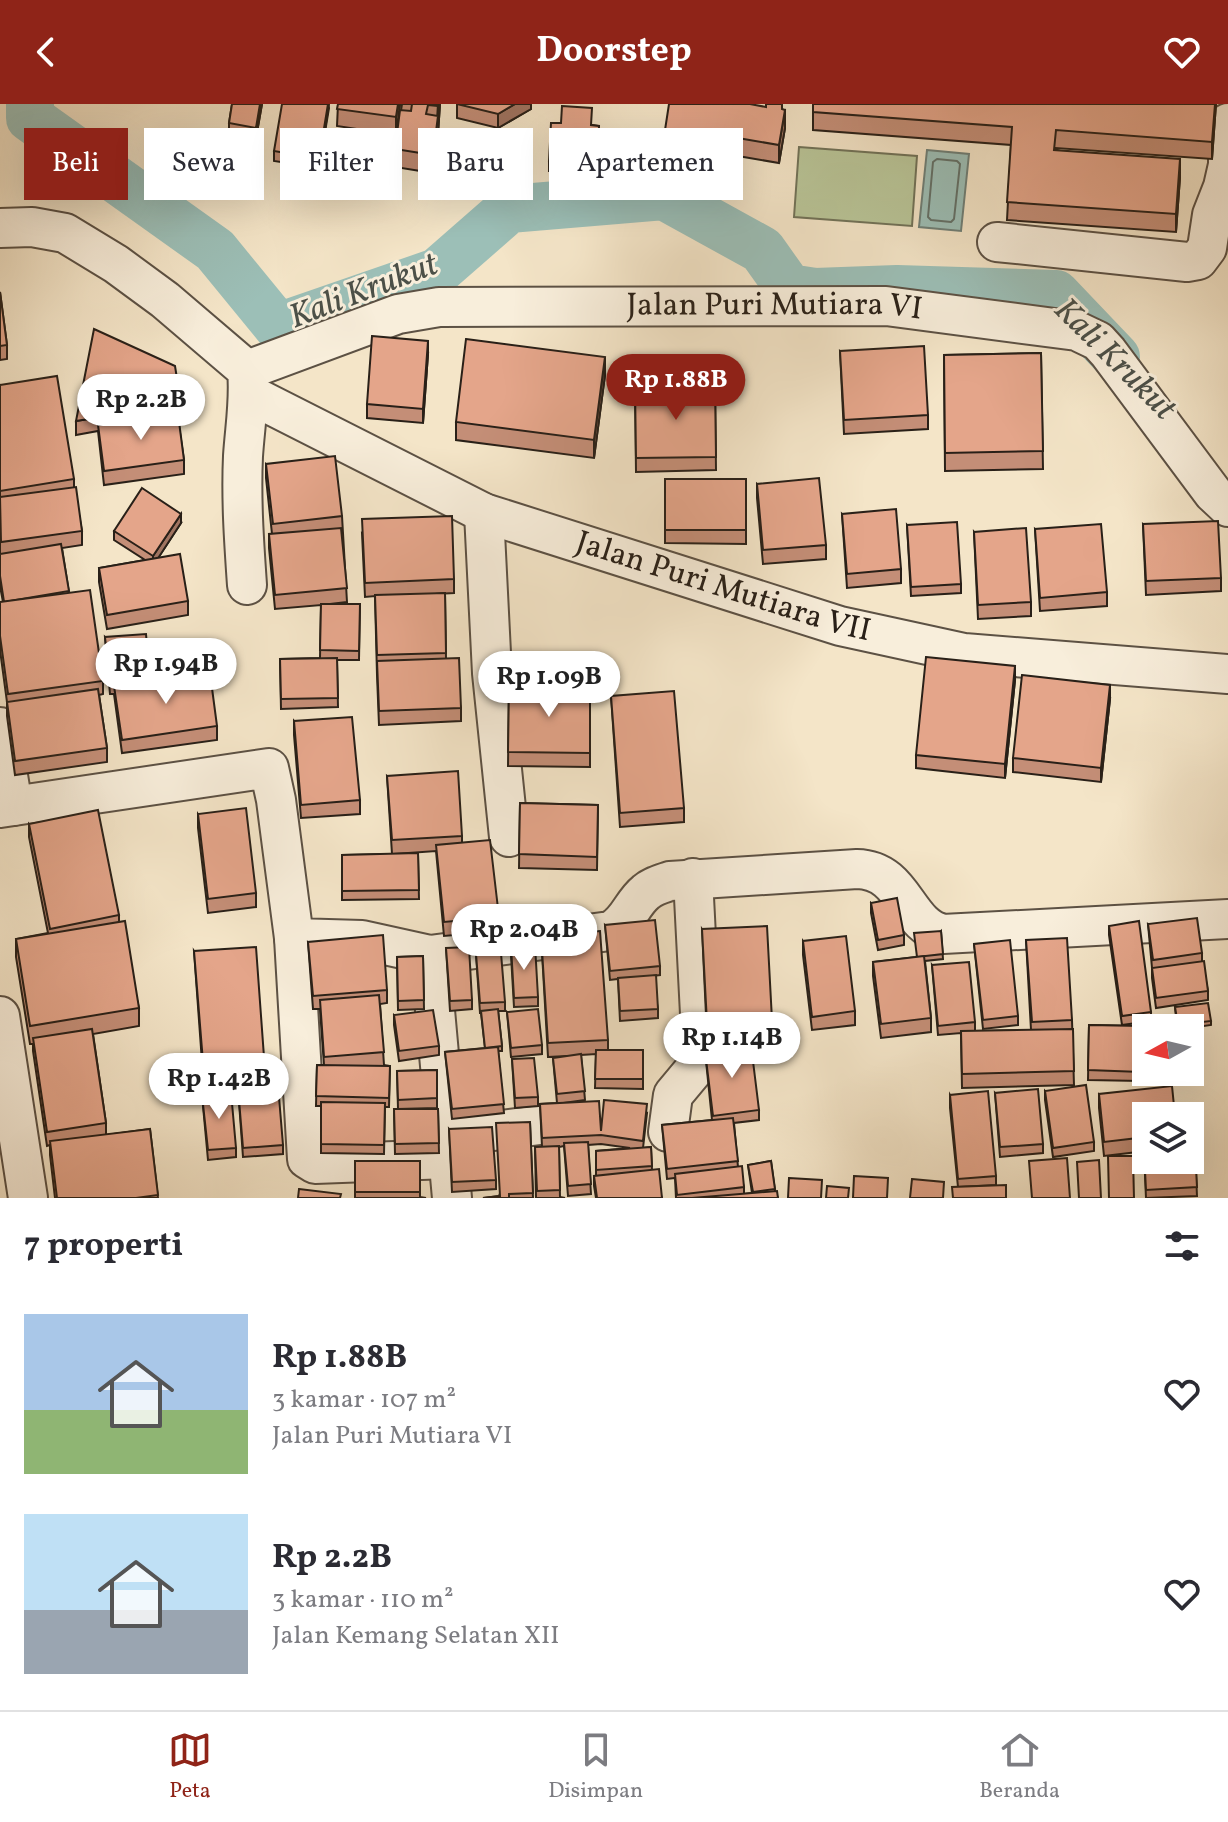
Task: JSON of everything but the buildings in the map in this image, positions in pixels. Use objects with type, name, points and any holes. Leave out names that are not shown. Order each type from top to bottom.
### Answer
[{"type":"street","points":[[997,242],[1187,262],[1198,260],[1218,249],[1212,215],[1228,165],[1228,123]]},
{"type":"street","name":"Jalan Puri Mutiara VII","points":[[0,228],[32,227],[65,233],[116,264],[165,300],[248,382],[484,513],[840,626],[900,640],[964,653],[1228,674]]},
{"type":"street","name":"Jalan Puri Mutiara VI","points":[[248,382],[398,314],[439,307],[886,306],[1077,331],[1098,341],[1213,493],[1228,507]]},
{"type":"street","points":[[247,585],[242,515],[248,382]]},
{"type":"street","points":[[484,513],[492,673],[509,837]]},
{"type":"street","points":[[0,727],[6,807],[269,768],[294,938],[307,1159],[315,1164],[447,1148],[540,1125]]},
{"type":"street","points":[[294,938],[362,940],[430,955],[610,931],[618,927],[642,894],[653,886],[693,878],[869,869],[882,874],[929,929],[943,934],[1228,919]]},
{"type":"street","points":[[668,1132],[673,1095],[693,1071],[702,1053],[693,878]]},
{"type":"street","points":[[430,955],[452,1198]]},
{"type":"street","points":[[0,1016],[28,1198]]},
{"type":"green space","points":[[799,147],[917,156],[912,226],[794,217]]},
{"type":"water","points":[[927,150],[969,154],[961,231],[919,227]]},
{"type":"waterway","name":"Kali Krukut","points":[[30,104],[30,118],[215,250],[278,327],[437,272],[509,209],[664,196],[762,250],[789,288],[815,292],[897,289],[1056,294],[1116,357]]}]
